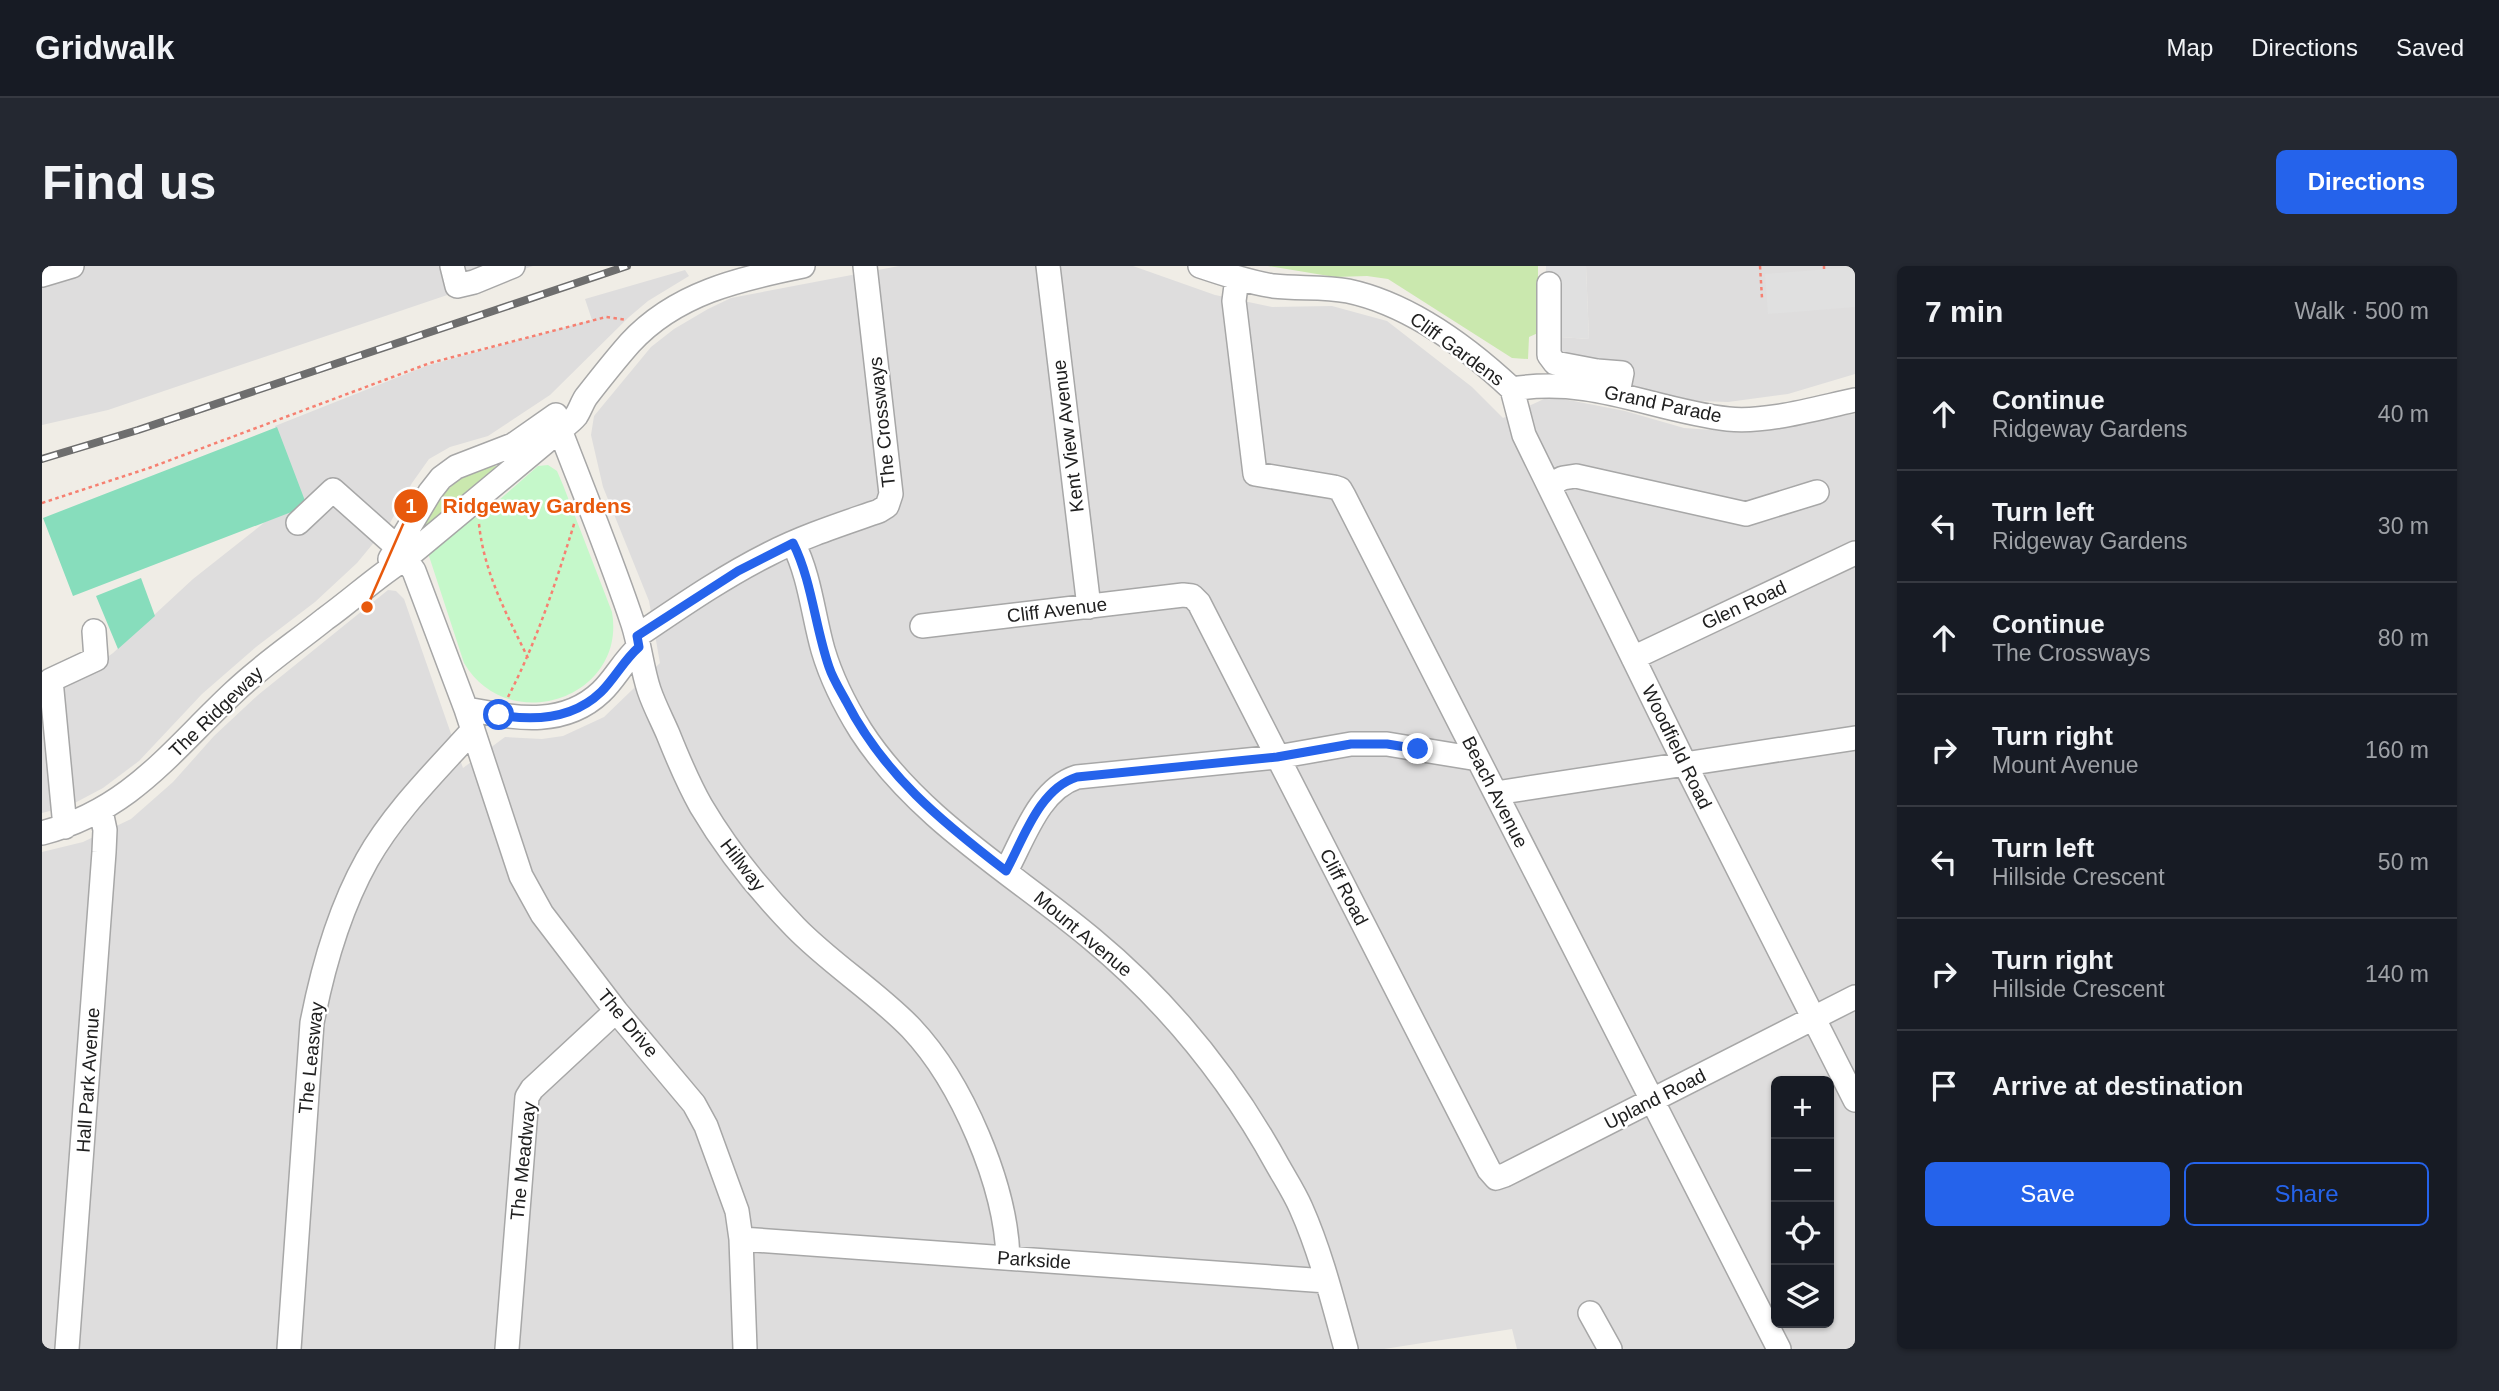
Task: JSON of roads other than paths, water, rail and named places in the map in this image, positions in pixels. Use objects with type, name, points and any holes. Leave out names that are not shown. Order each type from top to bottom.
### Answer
[{"type":"street","points":[[42,275],[72,266]]},
{"type":"street","points":[[455,276],[474,282],[513,266]]},
{"type":"street","name":"The Ridgeway","points":[[402,553],[430,492],[441,478],[456,467],[513,445],[577,415],[584,400],[632,342],[653,323],[685,301],[710,289],[803,266]]},
{"type":"street","name":"The Crossways","points":[[469,719],[499,715],[520,719],[542,718],[557,716],[586,704],[601,692],[638,641],[738,571],[793,543],[887,506],[891,494],[865,266]]},
{"type":"street","name":"Kent View Avenue","points":[[1048,266],[1089,607]]},
{"type":"street","points":[[1200,266],[1237,278]]},
{"type":"street","name":"Cliff Gardens","points":[[1237,278],[1273,285],[1347,291],[1399,308],[1424,322],[1512,389]]},
{"type":"street","name":"Beach Avenue","points":[[1237,278],[1234,302],[1255,474],[1340,489],[1779,1349]]},
{"type":"street","points":[[1549,284],[1549,355],[1555,363],[1622,373],[1618,393]]},
{"type":"street","name":"Grand Parade","points":[[1512,389],[1561,385],[1618,393],[1731,419],[1780,414],[1855,400]]},
{"type":"street","name":"Woodfield Road","points":[[1512,389],[1524,436],[1685,764],[1855,1100]]},
{"type":"street","name":"The Ridgeway","points":[[42,833],[65,827],[101,811],[155,772],[233,692],[279,652],[325,619],[402,553],[476,502],[556,425]]},
{"type":"street","name":"Hillway","points":[[556,425],[611,560],[638,641],[649,690],[685,775],[719,834],[755,881],[796,928],[913,1030],[946,1078],[970,1119],[988,1162],[1007,1236],[1008,1258]]},
{"type":"street","points":[[1549,485],[1563,478],[1576,476],[1746,514],[1817,492]]},
{"type":"street","points":[[298,523],[333,490],[402,553]]},
{"type":"street","name":"Mount Avenue","points":[[793,543],[801,562],[830,671],[861,731],[924,806],[1093,939],[1150,991],[1210,1061],[1258,1129],[1301,1207],[1327,1281],[1346,1349]]},
{"type":"street","name":"The Drive","points":[[402,553],[414,571],[469,719],[521,876],[542,914],[617,1011],[687,1095],[706,1126],[737,1211],[741,1239],[745,1349]]},
{"type":"street","name":"Glen Road","points":[[1633,658],[1855,553]]},
{"type":"street","name":"Cliff Avenue","points":[[922,626],[1192,596]]},
{"type":"street","name":"Cliff Road","points":[[1192,596],[1199,603],[1489,1170],[1496,1178]]},
{"type":"street","points":[[65,827],[51,680],[96,659],[94,631]]},
{"type":"street","name":"The Leasway","points":[[289,1349],[312,1023],[320,983],[340,920],[368,859],[469,719]]},
{"type":"street","points":[[1496,793],[1855,738]]},
{"type":"street","points":[[1006,871],[1042,805],[1062,782],[1077,777],[1277,757],[1351,744],[1387,744],[1478,759]]},
{"type":"street","name":"Hall Park Avenue","points":[[67,1349],[104,852],[105,830],[101,811]]},
{"type":"street","name":"Upland Road","points":[[1496,1178],[1855,997]]},
{"type":"street","name":"The Meadway","points":[[507,1349],[527,1097],[532,1089],[617,1011]]},
{"type":"street","name":"Parkside","points":[[741,1239],[1327,1281]]},
{"type":"street","points":[[1590,1313],[1610,1349]]},
{"type":"railway","points":[[42,459],[138,430],[627,266]]},
{"type":"place","name":"Ridgeway Gardens","points":[[367,607]]}]
